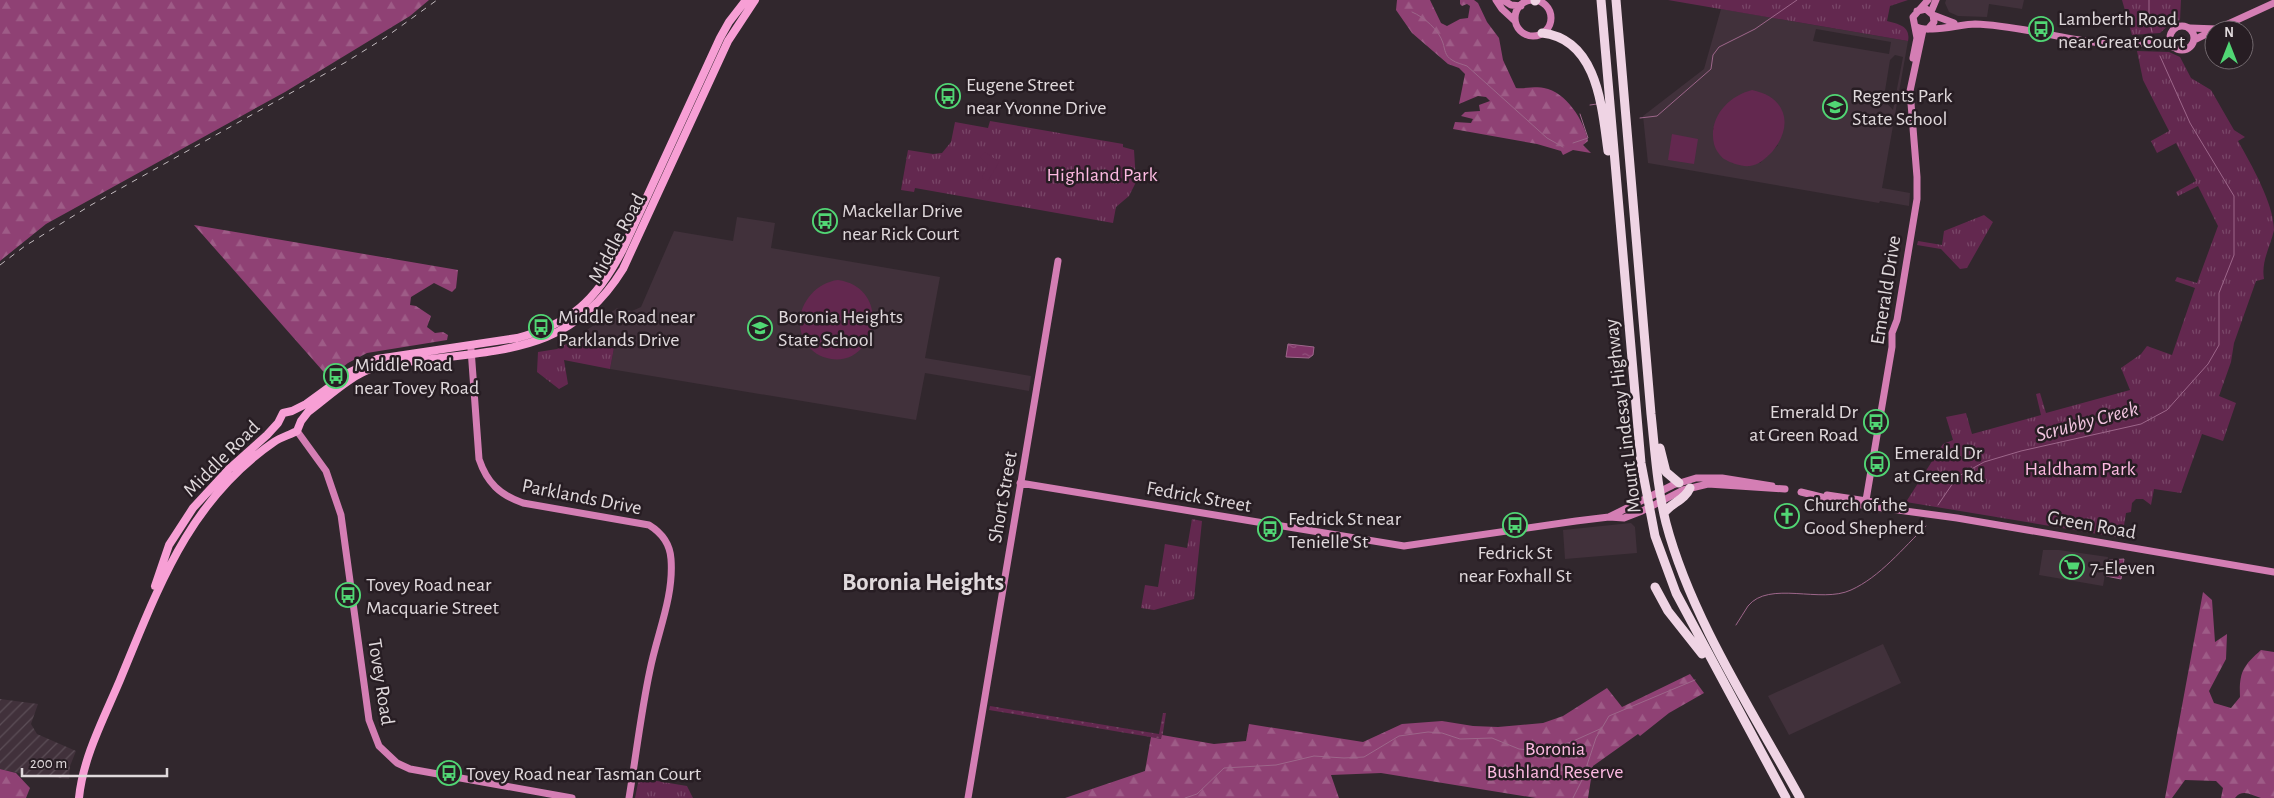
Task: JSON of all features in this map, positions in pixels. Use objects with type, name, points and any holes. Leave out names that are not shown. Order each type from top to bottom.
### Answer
[{"type":"highway","name":"Mount Lindesay Highway","points":[[1601,0],[1641,462],[1655,536],[1670,580],[1786,798]]},
{"type":"highway","name":"Mount Lindesay Highway","points":[[1616,0],[1651,414],[1664,513],[1676,552],[1697,606],[1800,798]]},
{"type":"highway","points":[[1542,33],[1554,34],[1563,40],[1580,55],[1589,67],[1599,91],[1608,152],[1615,164]]},
{"type":"highway","points":[[1651,414],[1656,424],[1664,468],[1671,478],[1679,483]]},
{"type":"highway","points":[[1664,513],[1670,506],[1687,494],[1690,488]]},
{"type":"highway","points":[[1655,587],[1664,605],[1677,623],[1702,653],[1710,658]]},
{"type":"main road","name":"Middle Road","points":[[79,798],[87,759],[165,575],[188,530],[210,502],[238,472],[272,443],[288,433],[297,431],[301,421],[308,412],[356,377],[374,368],[517,338],[553,327],[577,312],[594,295],[606,279],[622,251],[720,38],[729,22],[746,0]]},
{"type":"main road","name":"Middle Road","points":[[143,626],[162,563],[174,538],[193,508],[229,469],[278,423],[281,414],[306,404],[363,364],[391,356],[525,345],[552,336],[576,322],[604,296],[623,269],[731,34],[755,0]]},
{"type":"main road","points":[[292,411],[298,414],[301,421]]},
{"type":"main road","name":"Middle Road","points":[[278,423],[281,430],[288,433]]},
{"type":"main road","points":[[162,563],[169,557],[183,534],[188,530]]},
{"type":"street","points":[[1496,0],[1524,34],[1535,36],[1542,33],[1549,26],[1551,17],[1544,4],[1535,0],[1521,6],[1511,5],[1503,0]]},
{"type":"street","points":[[1917,11],[1928,0]]},
{"type":"street","name":"Emerald Drive","points":[[1912,78],[1926,30],[1932,25],[1932,14],[1936,0]]},
{"type":"street","points":[[2237,20],[2274,3]]},
{"type":"street","points":[[1515,21],[1516,13],[1521,6]]},
{"type":"street","points":[[1917,11],[1926,10],[1960,25]]},
{"type":"street","name":"Emerald Drive","points":[[1866,504],[1892,347],[1892,333],[1897,320],[1917,199],[1917,177],[1910,106],[1912,62],[1917,38],[1913,17],[1917,11]]},
{"type":"street","points":[[1915,26],[1926,30],[1960,25],[1990,25],[2110,44],[2147,43],[2187,49],[2194,40],[2204,35]]},
{"type":"street","points":[[2147,43],[2163,39],[2174,30],[2183,26],[2204,29]]},
{"type":"street","points":[[2190,28],[2194,34],[2194,40]]},
{"type":"street","points":[[2174,30],[2170,40],[2176,48]]},
{"type":"street","name":"Short Street","points":[[968,798],[1058,261]]},
{"type":"street","name":"Parklands Drive","points":[[471,349],[480,459],[483,472],[495,487],[510,498],[523,503],[641,522],[657,530],[668,546],[671,559],[668,597],[650,670],[629,798]]},
{"type":"street","name":"Tovey Road","points":[[297,431],[326,471],[341,515],[369,720],[379,746],[397,763],[423,773],[572,798]]},
{"type":"street","name":"Green Road","points":[[1648,504],[1679,483],[1698,478],[1722,478],[1866,504],[1893,505],[1904,510],[2274,572]]},
{"type":"street","name":"Fedrick Street","points":[[1020,483],[1396,546],[1609,517],[1624,518],[1648,504]]},
{"type":"street","name":"Green Road","points":[[1661,497],[1690,488],[1719,483],[1754,488],[1785,489]]},
{"type":"shaded area","points":[[1946,0],[2024,0],[2022,9],[1989,4],[1987,17],[1958,16],[1949,12],[1945,3]]},
{"type":"shaded area","name":"Regents Park State School","points":[[1721,9],[1908,41],[1882,188],[1910,193],[1909,206],[1880,201],[1879,203],[1648,163],[1643,116],[1704,69]],"holes":[[[1816,29],[1891,42],[1889,54],[1813,41]],[[1895,55],[1903,57],[1893,110],[1884,97],[1890,60]],[[1713,128],[1778,145],[1760,163],[1715,147]]]},
{"type":"shaded area","name":"Boronia Heights State School","points":[[737,217],[775,223],[771,248],[940,277],[925,358],[1031,376],[1029,391],[925,373],[916,420],[610,369],[614,348],[572,341],[617,308],[632,311],[641,307],[674,231],[733,241]]},
{"type":"shaded area","points":[[1631,523],[1635,527],[1637,553],[1565,559],[1563,530]]},
{"type":"shaded area","points":[[2043,550],[2059,550],[2108,557],[2103,586],[2039,575]]},
{"type":"shaded area","points":[[1883,644],[1901,683],[1789,735],[1768,696]]},
{"type":"shaded area","points":[[0,699],[38,704],[31,724],[37,734],[76,751],[70,766],[69,779],[27,775],[0,769]]},
{"type":"green space","points":[[0,0],[429,0],[410,16],[285,92],[46,224],[0,261]]},
{"type":"green space","points":[[1397,0],[1430,0],[1441,23],[1447,26],[1460,19],[1468,18],[1470,6],[1467,4],[1462,6],[1460,0],[1474,0],[1478,3],[1487,22],[1499,38],[1503,60],[1516,88],[1544,88],[1560,95],[1567,101],[1583,124],[1588,141],[1583,145],[1591,153],[1573,150],[1563,155],[1561,151],[1537,144],[1453,129],[1455,122],[1471,123],[1473,119],[1461,116],[1465,112],[1480,111],[1479,105],[1490,101],[1486,97],[1478,96],[1459,104],[1465,74],[1459,68],[1448,64],[1412,33],[1396,10]]},
{"type":"green space","points":[[1668,0],[1908,0],[1890,6],[1887,21],[1906,29],[1908,41]]},
{"type":"green space","points":[[2122,0],[2181,0],[2180,20],[2172,22],[2160,33],[2132,35]]},
{"type":"green space","name":"Haldham Park","points":[[2137,51],[2169,52],[2180,57],[2191,78],[2211,90],[2234,130],[2245,137],[2238,141],[2261,184],[2273,220],[2274,230],[2265,260],[2264,279],[2256,281],[2234,343],[2231,362],[2219,396],[2236,403],[2223,441],[2202,434],[2181,493],[2154,489],[2151,505],[2143,499],[2136,499],[2132,503],[2131,512],[2126,513],[2122,538],[1906,502],[1943,444],[1953,440],[1946,417],[1966,413],[1972,434],[2041,415],[2036,394],[2040,393],[2046,413],[2130,390],[2121,368],[2141,354],[2147,346],[2172,355],[2195,288],[2175,281],[2177,277],[2197,283],[2218,226],[2198,186],[2178,196],[2176,192],[2196,181],[2176,143],[2157,153],[2151,141],[2169,131],[2143,80]]},
{"type":"green space","points":[[1752,90],[1773,99],[1780,106],[1785,123],[1779,142],[1772,152],[1756,164],[1744,166],[1730,162],[1721,156],[1715,146],[1713,134],[1717,117],[1728,103],[1735,97]]},
{"type":"green space","name":"Highland Park","points":[[990,121],[1123,144],[1123,147],[1134,150],[1136,182],[1129,196],[1116,207],[1113,223],[915,188],[914,192],[901,190],[908,150],[933,154],[942,153],[951,142],[955,122],[988,128]]},
{"type":"green space","points":[[1672,134],[1698,139],[1694,164],[1668,160]]},
{"type":"green space","points":[[985,152],[999,162],[988,181],[982,178],[988,165],[980,157]]},
{"type":"green space","points":[[1984,215],[1993,222],[1967,268],[1960,269],[1941,249],[1917,245],[1918,241],[1942,245],[1944,231]]},
{"type":"green space","points":[[194,225],[458,270],[456,288],[452,292],[434,283],[411,297],[410,305],[416,306],[431,316],[427,327],[435,333],[443,332],[448,335],[447,340],[367,353],[348,363],[329,378]]},
{"type":"green space","points":[[838,280],[855,286],[867,297],[872,310],[872,325],[868,339],[859,351],[847,358],[831,359],[817,354],[808,346],[801,333],[800,323],[801,312],[811,294],[819,287]]},
{"type":"green space","points":[[572,341],[614,348],[610,369],[564,360],[568,384],[559,389],[537,372],[538,352],[557,349]]},
{"type":"green space","points":[[1192,519],[1202,521],[1194,599],[1154,610],[1141,608],[1145,585],[1158,587],[1165,544],[1187,548]]},
{"type":"green space","points":[[2203,592],[2212,600],[2215,642],[2227,634],[2226,659],[2209,691],[2214,703],[2231,708],[2240,697],[2241,675],[2246,665],[2261,650],[2274,652],[2274,798],[2261,798],[2244,793],[2235,798],[2221,798],[2223,788],[2216,781],[2185,780],[2172,798],[2165,798]]},
{"type":"green space","name":"Boronia Bushland Reserve","points":[[1690,674],[1704,693],[1669,713],[1640,736],[1638,734],[1593,766],[1588,798],[1536,798],[1381,773],[1331,775],[1339,798],[1065,798],[1145,771],[1151,737],[1161,739],[1162,735],[1214,744],[1246,741],[1249,724],[1363,742],[1402,724],[1442,721],[1473,726],[1498,727],[1543,723],[1563,716],[1607,688],[1622,707]]},
{"type":"green space","points":[[990,706],[1159,734],[1163,713],[1166,713],[1162,739],[989,710]]},
{"type":"green space","points":[[0,769],[16,773],[30,788],[26,798],[0,798]]},
{"type":"green space","points":[[639,778],[687,786],[693,798],[635,798]]},
{"type":"water","points":[[1288,344],[1314,347],[1313,355],[1309,358],[1286,357]]},
{"type":"water","points":[[2124,559],[2121,579],[2106,576],[2109,560]]},
{"type":"waterway","points":[[1640,118],[1657,116],[1711,69],[1713,55],[1719,47],[1755,29],[1797,0]]},
{"type":"waterway","name":"Scrubby Creek","points":[[2149,0],[2149,18],[2152,32]]},
{"type":"waterway","points":[[1412,12],[1435,29],[1441,38],[1448,57],[1455,62],[1467,66],[1547,138],[1563,147]]},
{"type":"waterway","name":"Scrubby Creek","points":[[1938,505],[1957,477],[1984,462],[2021,451],[2141,424],[2167,410],[2208,364],[2219,345],[2219,293],[2234,255],[2234,196],[2190,123],[2160,56]]},
{"type":"waterway","points":[[1590,105],[1597,104]]},
{"type":"waterway","points":[[1573,143],[1588,138],[1580,114]]},
{"type":"waterway","name":"Scrubby Creek","points":[[1736,625],[1748,606],[1757,598],[1769,594],[1825,595],[1839,594],[1851,590],[1872,578],[1926,526]]},
{"type":"waterway","name":"Scrubby Creek","points":[[1573,798],[1582,780],[1596,738],[1609,716],[1695,680]]},
{"type":"waterway","points":[[1185,798],[1197,794],[1224,768],[1276,765],[1314,756],[1364,757],[1399,736],[1428,732],[1442,733],[1460,739],[1492,738],[1519,749],[1540,751],[1571,742],[1600,729]]},
{"type":"railway","points":[[0,265],[25,246],[91,205],[346,62],[386,37],[437,0]]},
{"type":"place","name":"Lamberth Road near Great Court","points":[[2041,29]]},
{"type":"place","name":"Eugene Street near Yvonne Drive","points":[[948,96]]},
{"type":"place","name":"Regents Park State School","points":[[1835,107]]},
{"type":"place","name":"Mackellar Drive near Rick Court","points":[[825,221]]},
{"type":"place","name":"Middle Road near Parklands Drive","points":[[541,327]]},
{"type":"place","name":"Boronia Heights State School","points":[[760,328]]},
{"type":"place","name":"Middle Road near Tovey Road","points":[[336,376]]},
{"type":"place","name":"Emerald Dr at Green Road","points":[[1876,422]]},
{"type":"place","name":"Emerald Dr at Green Rd","points":[[1877,464]]},
{"type":"place","name":"Church of the Good Shepherd","points":[[1787,516]]},
{"type":"place","name":"Fedrick St near Foxhall St","points":[[1515,525]]},
{"type":"place","name":"Fedrick St near Tenielle St","points":[[1270,529]]},
{"type":"place","name":"7-Eleven","points":[[2072,567]]},
{"type":"place","name":"Tovey Road near Macquarie Street","points":[[348,595]]},
{"type":"place","name":"Tovey Road near Tasman Court","points":[[449,773]]},
{"type":"district","name":"Boronia Heights","points":[[923,581]]}]
